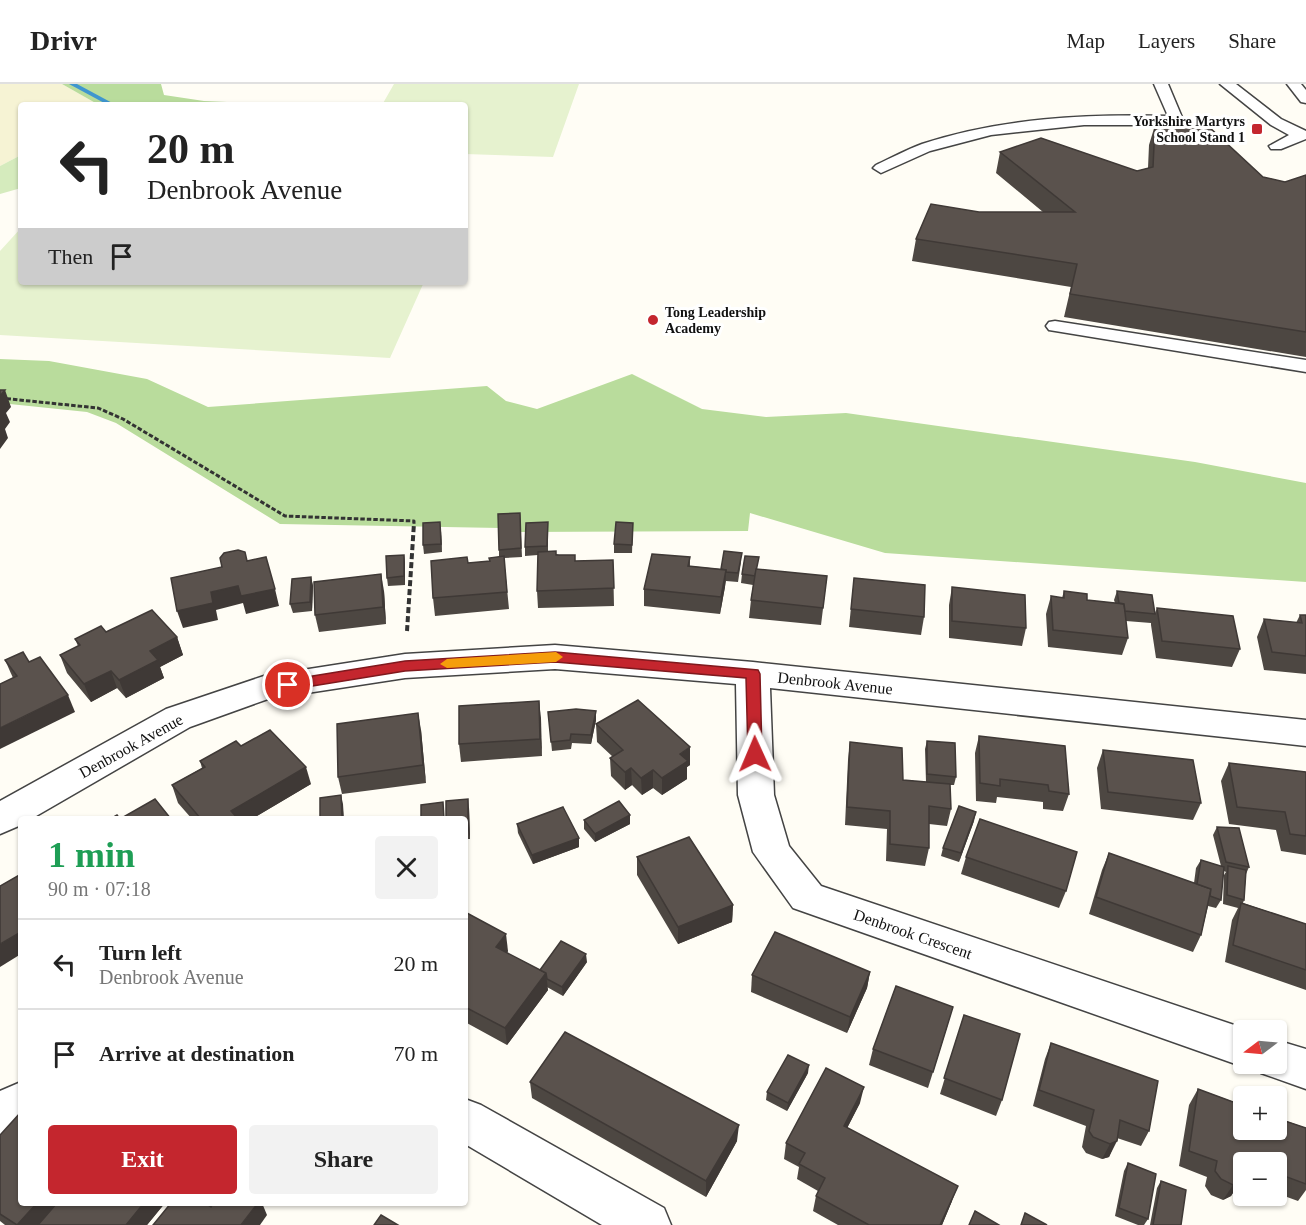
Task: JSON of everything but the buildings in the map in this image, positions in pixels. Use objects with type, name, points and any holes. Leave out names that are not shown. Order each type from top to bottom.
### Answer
[{"type":"street","name":"Denbrook Avenue","points":[[0,819],[178,718],[264,688],[405,666],[555,657],[753,674],[1306,733]]},
{"type":"street","name":"Denbrook Crescent","points":[[753,674],[756,795],[772,852],[807,897],[1233,1044]]},
{"type":"street","points":[[1287,1063],[1306,1069]]},
{"type":"street","points":[[0,1115],[18,1105]]},
{"type":"street","points":[[468,1121],[647,1225]]},
{"type":"lane","points":[[1161,84],[1185,142]]},
{"type":"lane","points":[[1227,84],[1276,122],[1303,135]]},
{"type":"lane","points":[[1294,84],[1306,99]]},
{"type":"lane","points":[[881,168],[930,146],[1034,125],[1117,119],[1177,121]]},
{"type":"lane","points":[[1276,146],[1303,135]]},
{"type":"lane","points":[[1055,326],[1306,366]]},
{"type":"path","points":[[0,398],[98,408],[123,419],[285,516],[414,521],[405,666]]},
{"type":"shaded area","points":[[0,84],[62,84],[94,102],[18,102],[18,157],[0,166]]},
{"type":"green space","points":[[62,84],[161,84],[164,95],[226,102],[94,102]]},
{"type":"green space","points":[[394,84],[579,84],[553,157],[468,154],[468,102],[384,102]]},
{"type":"green space","points":[[18,157],[18,189],[0,194],[0,166]]},
{"type":"green space","points":[[18,231],[18,285],[423,285],[390,358],[0,335],[0,251]]},
{"type":"green space","points":[[0,359],[49,361],[147,379],[208,407],[487,386],[506,401],[537,409],[632,374],[702,409],[766,417],[846,413],[1195,462],[1306,483],[1306,582],[885,553],[750,513],[748,531],[521,532],[500,528],[280,524],[116,423],[87,412],[0,403]]},
{"type":"waterway","points":[[72,84],[107,102]]},
{"type":"slow traffic","points":[[447,664],[556,657]]},
{"type":"place","name":"Yorkshire Martyrs School Stand 1","points":[[1257,129]]},
{"type":"place","name":"Tong Leadership Academy","points":[[653,320]]},
{"type":"route","points":[[288,685],[405,666],[555,657],[753,674],[755,754]]}]
